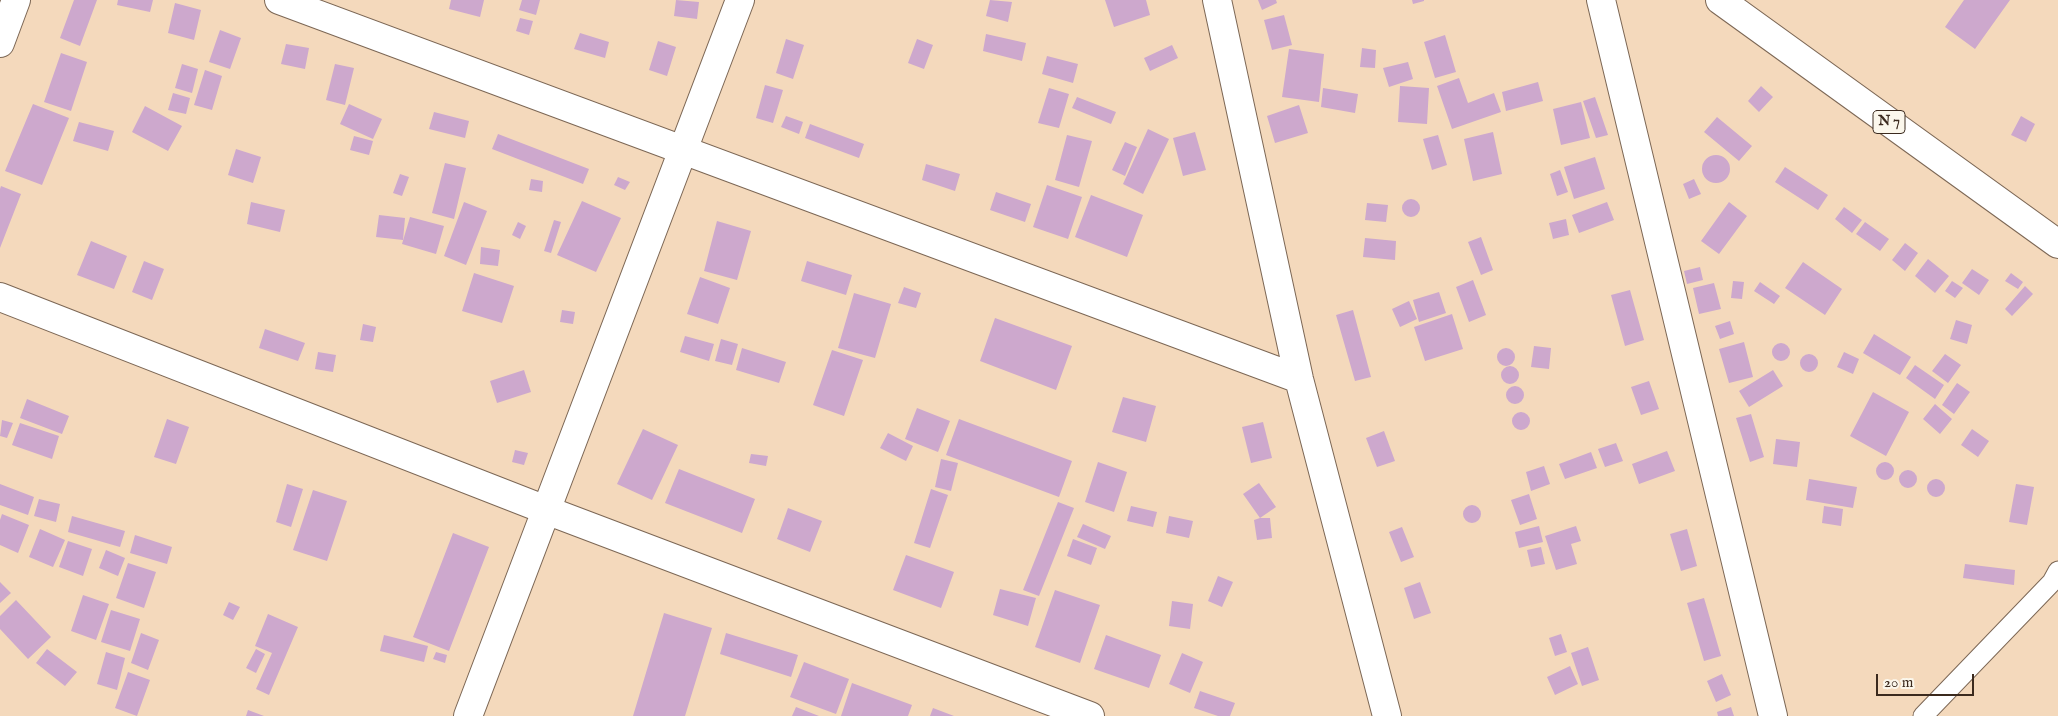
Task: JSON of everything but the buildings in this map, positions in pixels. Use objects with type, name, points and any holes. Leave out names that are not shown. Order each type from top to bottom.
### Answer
[{"type":"main road","points":[[0,42],[16,0]]},
{"type":"main road","points":[[279,0],[1299,379]]},
{"type":"main road","points":[[468,716],[740,0]]},
{"type":"main road","points":[[1218,0],[1299,379],[1387,716]]},
{"type":"main road","points":[[1601,0],[1773,716]]},
{"type":"main road","name":"N 7","points":[[1720,0],[2058,244]]},
{"type":"main road","points":[[0,297],[546,510],[1090,716]]},
{"type":"lane","points":[[1923,716],[2052,582],[2058,571]]}]
